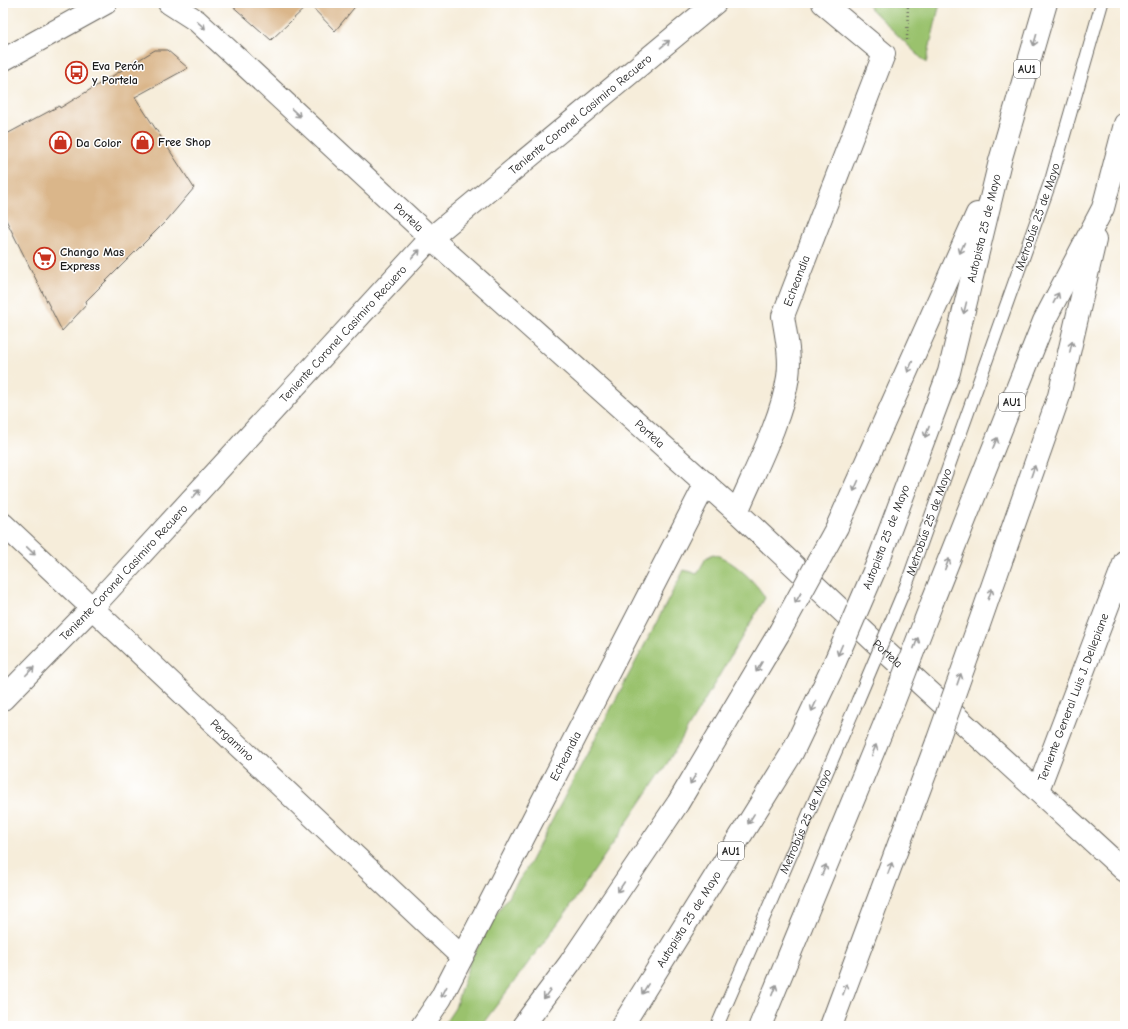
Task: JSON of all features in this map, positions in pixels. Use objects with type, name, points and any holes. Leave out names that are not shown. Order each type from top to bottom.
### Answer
[{"type":"main road","points":[[3,60],[106,3]]},
{"type":"main road","name":"Portela","points":[[169,3],[197,21],[431,238],[706,483],[875,642],[1125,871]]},
{"type":"main road","name":"Teniente Coronel Casimiro Recuero","points":[[3,698],[92,608],[431,238],[715,3]]},
{"type":"main road","name":"Echeandia","points":[[737,512],[779,411],[788,376],[788,348],[783,316],[884,54],[823,3]]},
{"type":"main road","name":"Autopista 25 de Mayo","points":[[622,1026],[792,753],[831,671],[878,562],[949,372],[1000,161],[1046,3]]},
{"type":"main road","name":"AU1","points":[[760,1026],[892,706],[1044,321],[1103,208],[1125,124]]},
{"type":"main road","points":[[523,1026],[570,962],[678,803],[779,633],[837,527],[1000,161]]},
{"type":"main road","points":[[831,1026],[937,742],[1059,396],[1103,208]]},
{"type":"main road","name":"Echeandia","points":[[422,1026],[441,998],[706,483]]},
{"type":"main road","name":"Pergamino","points":[[3,524],[462,957]]},
{"type":"main road","name":"Teniente General Luis J. Dellepiane","points":[[1038,790],[1125,561]]},
{"type":"lane","name":"Metrobús 25 de Mayo","points":[[717,1026],[906,586],[1052,177],[1102,3]]},
{"type":"green space","points":[[865,3],[940,3],[926,63]]},
{"type":"green space","points":[[713,554],[720,556],[735,565],[750,578],[765,598],[668,762],[567,911],[481,1026],[443,1026],[455,1008],[470,961],[493,919],[527,868],[684,570],[697,574],[706,558]]},
{"type":"building","points":[[229,3],[358,3],[335,31],[309,4],[271,40]]},
{"type":"building","points":[[155,50],[167,50],[188,68],[135,97],[194,188],[167,220],[86,301],[87,304],[62,331],[3,214],[3,136],[59,106],[60,108]]},
{"type":"place","name":"Eva Perón y Portela","points":[[76,73]]},
{"type":"place","name":"Free Shop","points":[[143,142]]},
{"type":"place","name":"Da Color","points":[[61,143]]},
{"type":"place","name":"Chango Mas Express","points":[[45,259]]}]
